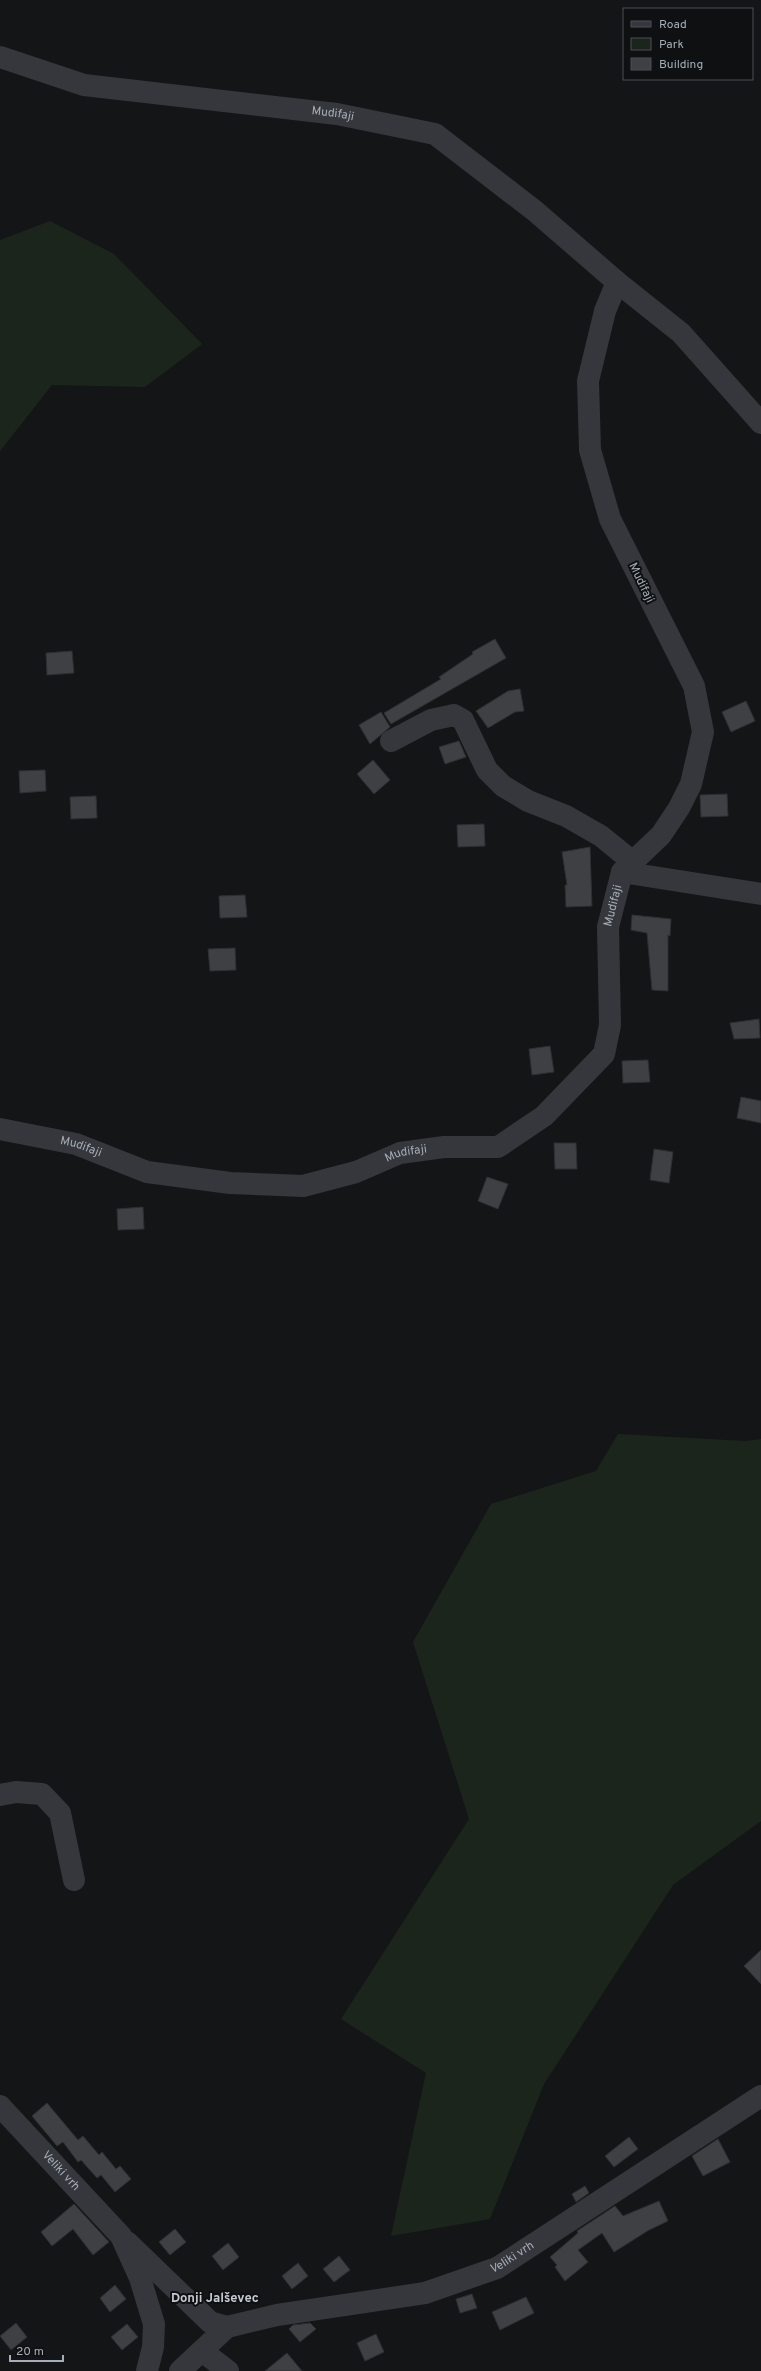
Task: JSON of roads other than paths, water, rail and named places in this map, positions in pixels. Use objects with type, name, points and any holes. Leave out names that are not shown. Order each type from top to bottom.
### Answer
[{"type":"street","name":"Mudifaji","points":[[0,57],[84,86],[337,114],[435,134],[535,211],[617,282],[682,333],[761,423]]},
{"type":"street","name":"Mudifaji","points":[[0,1129],[76,1144],[146,1172],[230,1183],[303,1186],[356,1172],[400,1153],[444,1147],[498,1147],[544,1116],[604,1054],[610,1024],[608,927],[627,867],[661,835],[679,808],[691,784],[704,732],[694,686],[610,519],[590,450],[588,381],[605,311],[617,282]]},
{"type":"street","points":[[391,741],[431,720],[454,715],[463,720],[487,770],[503,786],[528,801],[566,816],[601,836],[627,867]]},
{"type":"street","name":"Mudifaji","points":[[627,867],[761,894]]},
{"type":"street","points":[[0,1795],[16,1792],[42,1794],[60,1813],[74,1880]]},
{"type":"street","name":"Veliki vrh","points":[[0,2106],[121,2236],[210,2322],[227,2327],[277,2315],[426,2293],[497,2268],[761,2096]]},
{"type":"street","name":"Veliki vrh","points":[[121,2236],[140,2278],[154,2324],[153,2347],[147,2371]]},
{"type":"street","points":[[180,2371],[227,2327]]},
{"type":"street","points":[[202,2351],[228,2371]]},
{"type":"district","name":"Donji Jalševec","points":[[215,2299]]}]
